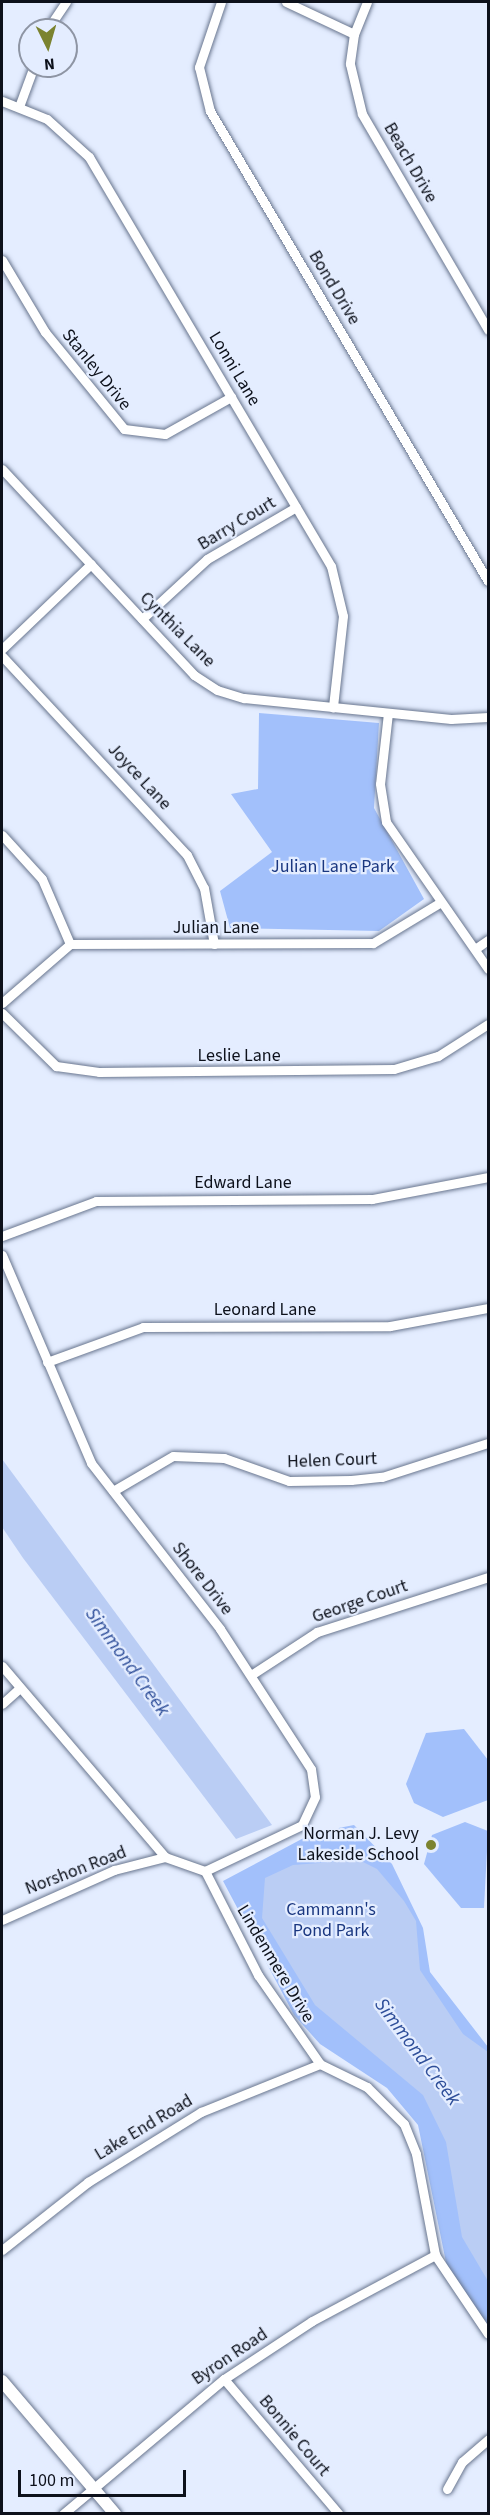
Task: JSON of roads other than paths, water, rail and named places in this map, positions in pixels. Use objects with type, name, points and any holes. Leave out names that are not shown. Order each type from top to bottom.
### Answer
[{"type":"street","points":[[55,18],[66,2]]},
{"type":"street","name":"Bond Drive","points":[[221,2],[198,67],[210,111],[489,581]]},
{"type":"street","points":[[286,2],[354,34]]},
{"type":"street","name":"Beach Drive","points":[[367,2],[354,34],[350,64],[362,114],[489,330]]},
{"type":"street","points":[[20,104],[30,78]]},
{"type":"street","name":"Lonni Lane","points":[[2,101],[20,104],[47,119],[89,158],[331,566],[341,598],[333,707]]},
{"type":"street","name":"Stanley Drive","points":[[2,260],[45,332],[124,429],[165,434],[231,397]]},
{"type":"street","name":"Cynthia Lane","points":[[2,469],[194,675],[216,690],[244,698],[388,713],[489,717]]},
{"type":"street","name":"Barry Court","points":[[142,619],[207,559],[296,507]]},
{"type":"street","points":[[2,650],[91,564]]},
{"type":"street","name":"Joyce Lane","points":[[2,656],[187,855],[204,888],[214,944]]},
{"type":"street","points":[[388,713],[382,810],[441,902],[489,969]]},
{"type":"street","points":[[2,835],[42,879],[70,944],[2,1003]]},
{"type":"street","name":"Julian Lane","points":[[70,944],[373,943],[393,936],[441,902]]},
{"type":"street","points":[[474,949],[489,940]]},
{"type":"street","name":"Leslie Lane","points":[[2,1013],[56,1066],[99,1072],[394,1069],[438,1056],[489,1024]]},
{"type":"street","name":"Edward Lane","points":[[2,1236],[96,1201],[372,1199],[489,1177]]},
{"type":"street","name":"Shore Drive","points":[[2,1255],[82,1446],[251,1675],[311,1769],[315,1797],[309,1815],[293,1834],[205,1871]]},
{"type":"street","name":"Leonard Lane","points":[[47,1362],[143,1327],[390,1326],[489,1308]]},
{"type":"street","name":"Helen Court","points":[[113,1491],[173,1456],[224,1458],[289,1481],[351,1480],[382,1477],[489,1443]]},
{"type":"street","name":"George Court","points":[[251,1675],[317,1632],[489,1577]]},
{"type":"street","points":[[2,1666],[165,1857],[205,1871]]},
{"type":"street","points":[[2,1704],[20,1688]]},
{"type":"street","name":"Norshon Road","points":[[2,1920],[114,1870],[165,1857]]},
{"type":"street","name":"Lindenmere Drive","points":[[205,1871],[258,1975],[320,2064],[367,2087],[404,2124],[416,2154],[435,2255],[489,2334]]},
{"type":"street","name":"Lake End Road","points":[[2,2250],[88,2181],[201,2112],[320,2064]]},
{"type":"street","name":"Byron Road","points":[[63,2514],[91,2485],[224,2379],[312,2321],[435,2255]]},
{"type":"street","name":"Bonnie Court","points":[[224,2379],[339,2514]]},
{"type":"street","points":[[2,2380],[116,2514]]},
{"type":"street","points":[[447,2489],[462,2462],[489,2439]]},
{"type":"water","name":"Simmond Creek","points":[[2,1459],[272,1825],[236,1839],[23,1558],[2,1527]]},
{"type":"water","name":"Cammann's Pond Park","points":[[359,1860],[377,1869],[404,1901],[416,1921],[420,1970],[463,2034],[488,2052],[488,2281],[462,2237],[446,2142],[423,2095],[315,2005],[262,1918],[265,1878],[293,1865]]},
{"type":"place","name":"Norman J. Levy Lakeside School","points":[[431,1845]]},
{"type":"park label","name":"Julian Lane Park","points":[[333,867]]}]
